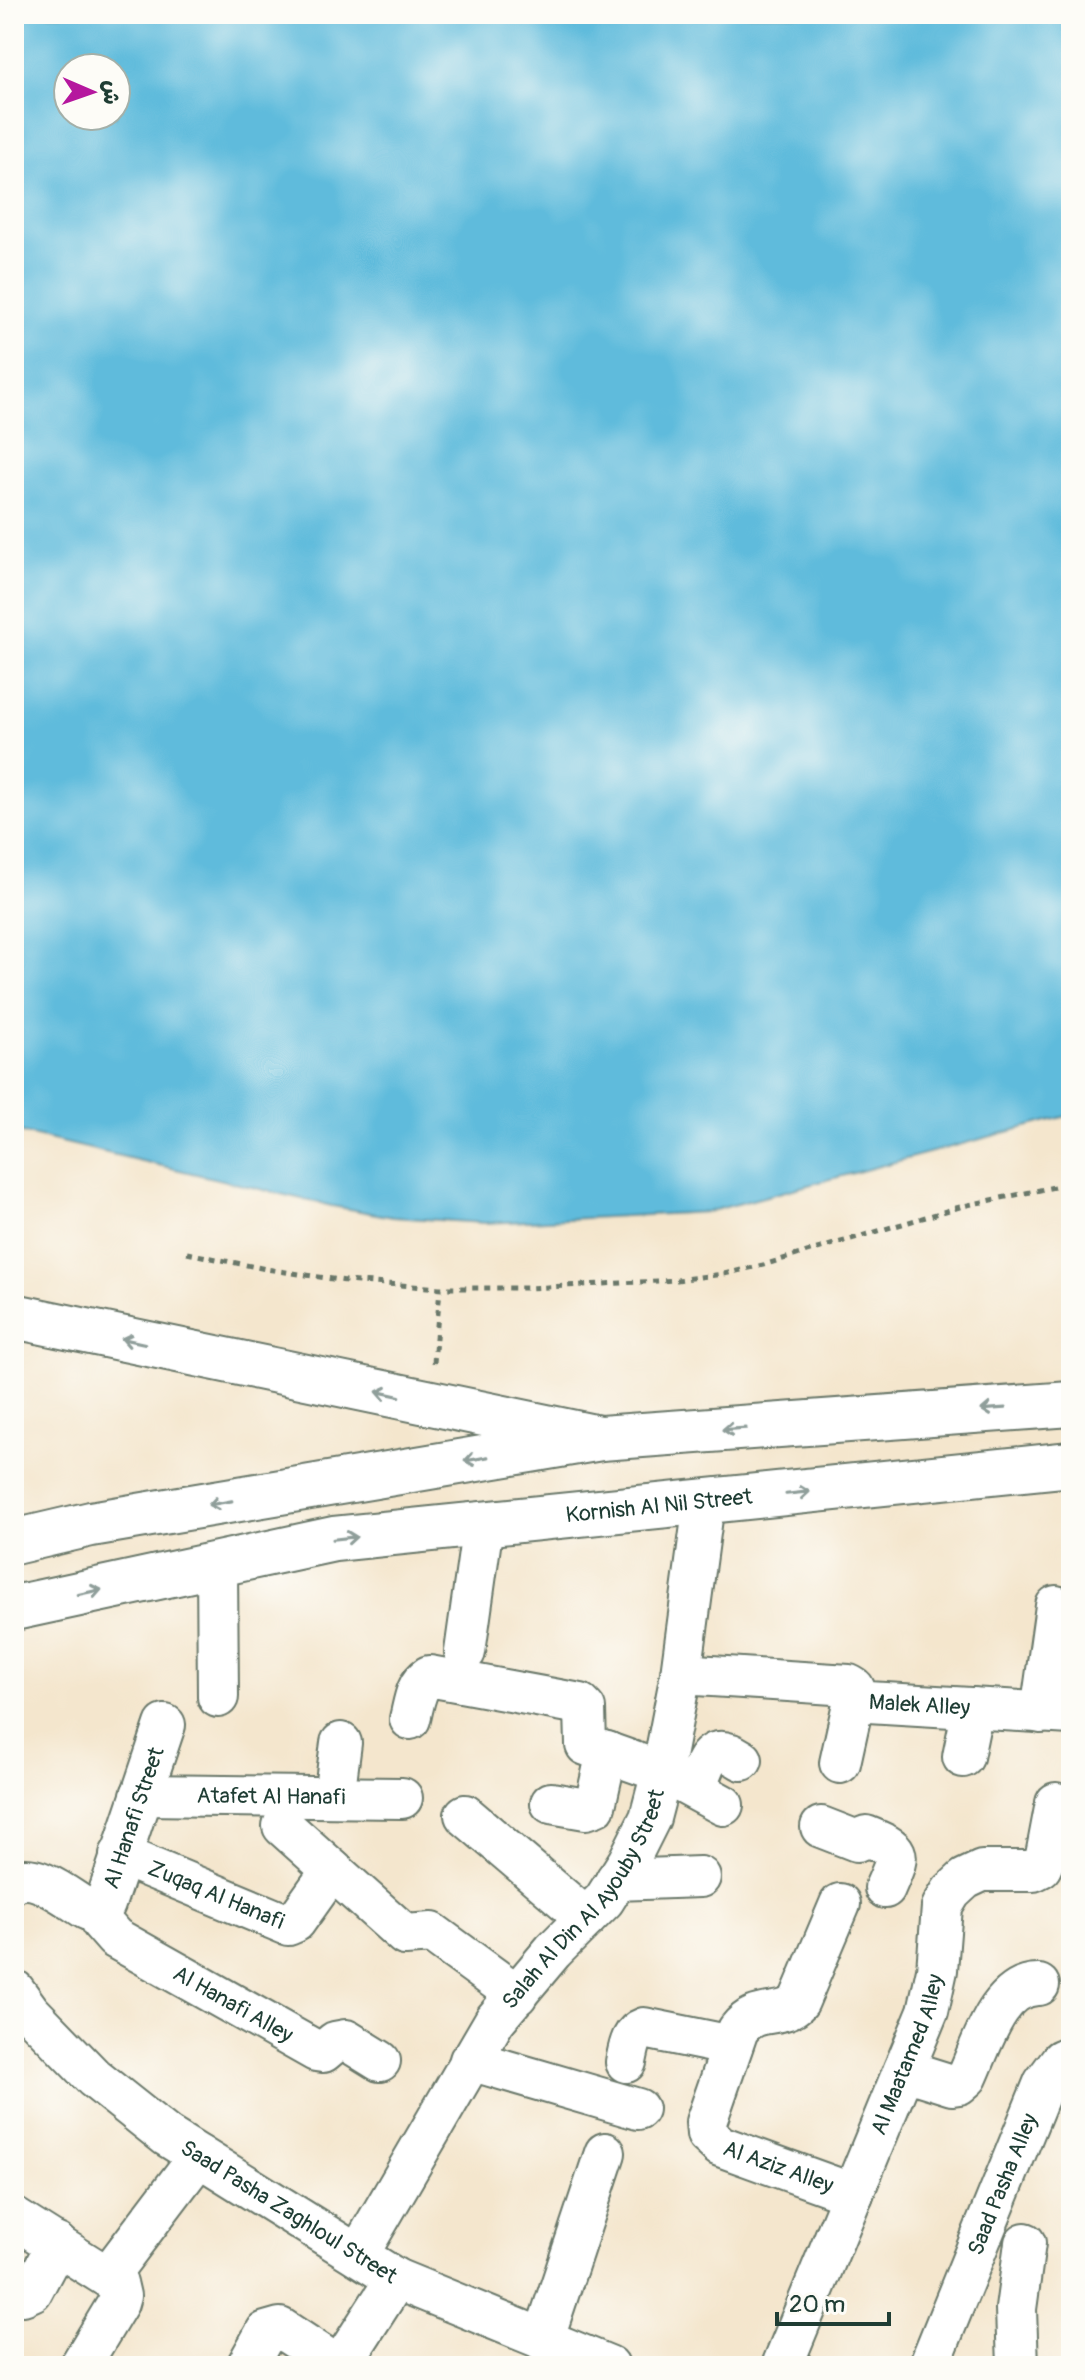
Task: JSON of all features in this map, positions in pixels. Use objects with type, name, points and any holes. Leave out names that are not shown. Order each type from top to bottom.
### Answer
[{"type":"main road","points":[[14,1316],[601,1438]]},
{"type":"main road","points":[[14,1542],[91,1524],[601,1438],[1071,1404]]},
{"type":"main road","name":"Kornish Al Nil Street","points":[[14,1608],[334,1539],[1071,1464]]},
{"type":"street","name":"Salah Al Din Al Ayouby Street","points":[[358,2255],[495,2020],[553,1951],[604,1900],[650,1818],[693,1789],[681,1674],[704,1503]]},
{"type":"street","points":[[465,1652],[483,1524]]},
{"type":"street","points":[[217,1564],[218,1697]]},
{"type":"street","points":[[1056,1606],[1056,1714]]},
{"type":"street","name":"Malek Alley","points":[[681,1674],[849,1685],[854,1688],[859,1700],[868,1702],[1056,1714]]},
{"type":"street","points":[[410,1719],[422,1681],[429,1676],[439,1676],[580,1704],[585,1709],[586,1745],[693,1789],[708,1757],[714,1752],[729,1752],[742,1760]]},
{"type":"street","points":[[840,1763],[855,1695]]},
{"type":"street","points":[[963,1757],[973,1708]]},
{"type":"street","name":"Al Hanafi Street","points":[[14,1882],[25,1877],[36,1880],[88,1910],[105,1904],[165,1725]]},
{"type":"street","points":[[334,1797],[341,1743]]},
{"type":"street","points":[[551,1803],[586,1809],[595,1806],[607,1752]]},
{"type":"street","name":"Atafet Al Hanafi","points":[[141,1795],[402,1798]]},
{"type":"street","points":[[865,1891],[942,1907],[951,1892],[965,1879],[982,1871],[1033,1871],[1041,1867],[1046,1856],[1056,1803]]},
{"type":"street","points":[[465,1815],[586,1918]]},
{"type":"street","points":[[283,1826],[405,1935],[432,1933],[517,1995]]},
{"type":"street","name":"Al Aziz Alley","points":[[821,1827],[857,1841],[866,1836],[893,1849],[897,1854],[896,1861],[865,1891],[794,2007],[746,2019],[738,2030],[706,2122],[707,2134],[713,2142],[853,2194]]},
{"type":"street","name":"Zuqaq Al Hanafi","points":[[120,1855],[288,1925],[295,1922],[332,1870]]},
{"type":"street","points":[[616,1880],[700,1877]]},
{"type":"street","name":"Al Maatamed Alley","points":[[782,2366],[934,1990],[942,1907]]},
{"type":"street","name":"Al Hanafi Alley","points":[[95,1910],[115,1938],[316,2051],[323,2052],[335,2042],[346,2040],[380,2061]]},
{"type":"street","points":[[904,2070],[952,2085],[959,2084],[967,2077],[1002,2003],[1014,1991],[1027,1985],[1039,1985]]},
{"type":"street","name":"Saad Pasha Zaghloul Street","points":[[14,1990],[30,2012],[94,2078],[129,2109],[199,2156],[396,2279],[609,2366]]},
{"type":"street","points":[[626,2062],[633,2036],[644,2028],[732,2046]]},
{"type":"street","name":"Saad Pasha Alley","points":[[929,2366],[1044,2083],[1061,2060],[1071,2056]]},
{"type":"street","points":[[470,2060],[638,2109]]},
{"type":"street","points":[[543,2340],[605,2153]]},
{"type":"street","points":[[108,2276],[199,2156]]},
{"type":"street","points":[[14,2218],[117,2283],[120,2296],[80,2366]]},
{"type":"street","points":[[1018,2366],[1016,2309],[1025,2243]]},
{"type":"street","points":[[14,2291],[23,2295],[32,2291],[57,2244]]},
{"type":"street","points":[[247,2366],[261,2338],[272,2328],[287,2331],[339,2366],[396,2279]]},
{"type":"path","points":[[187,1253],[332,1279],[440,1288],[617,1284],[724,1274],[804,1254],[963,1206],[1064,1185]]},
{"type":"path","points":[[431,1403],[440,1288]]},
{"type":"water","points":[[14,14],[1071,14],[1071,1115],[707,1212],[484,1223],[393,1217],[332,1206],[14,1131]]}]
